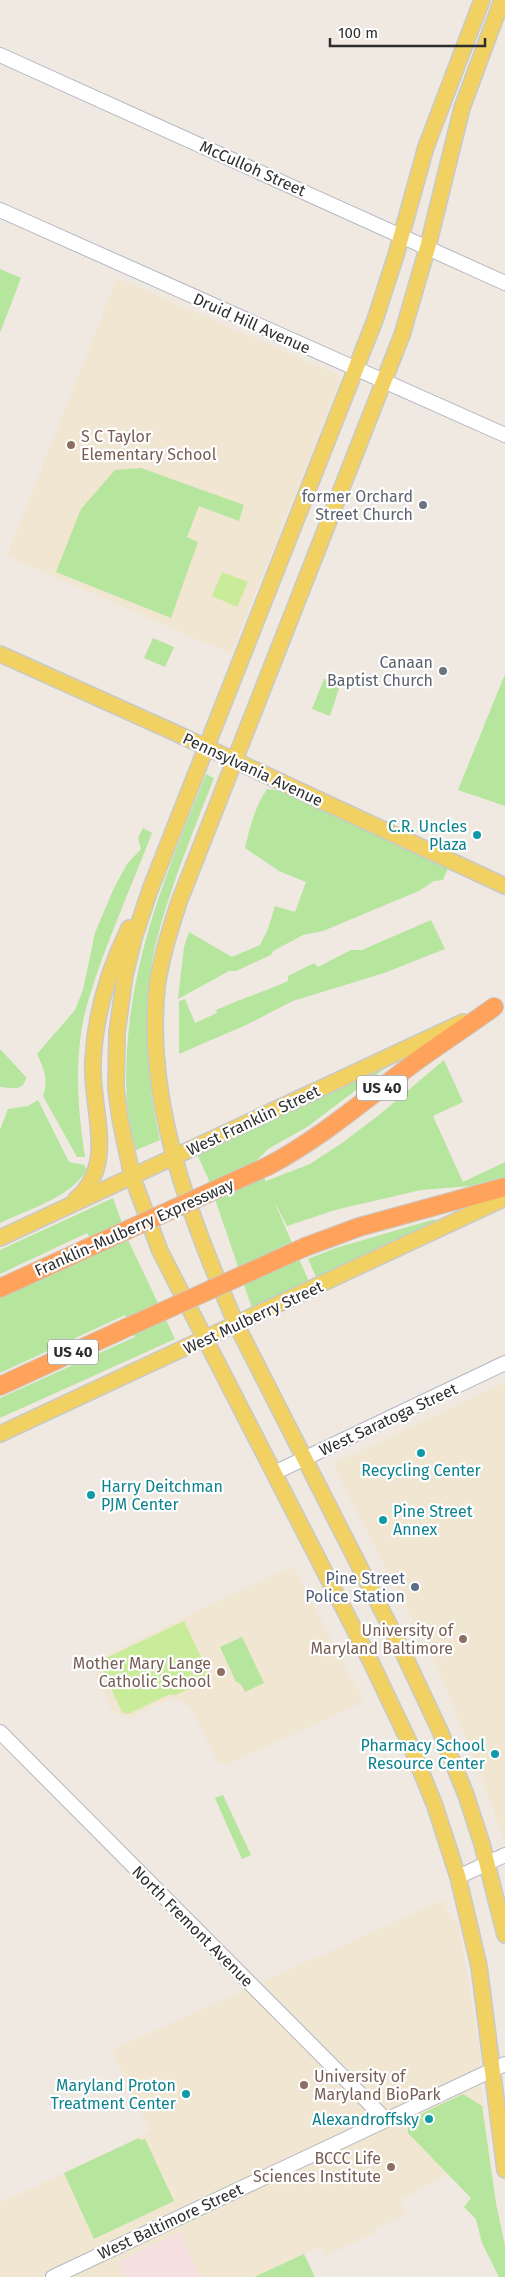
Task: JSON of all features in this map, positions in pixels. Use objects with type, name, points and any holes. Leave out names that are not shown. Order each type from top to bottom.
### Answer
[{"type":"highway","name":"Franklin-Mulberry Expressway","points":[[0,1288],[298,1151],[418,1060],[500,1005]]},
{"type":"highway","name":"US 40","points":[[0,1386],[305,1246],[350,1230],[505,1187]]},
{"type":"main road","points":[[482,0],[426,148],[402,235],[375,320],[150,890],[134,938],[124,983],[117,1032],[116,1089],[132,1176],[160,1251],[204,1340],[371,1662],[410,1744],[435,1806],[458,1878],[479,1966],[498,2067],[505,2170]]},
{"type":"main road","points":[[502,0],[466,95],[428,246],[402,334],[178,902],[164,950],[158,985],[155,1037],[156,1061],[163,1112],[174,1157],[204,1245],[236,1324],[424,1696],[454,1763],[488,1863],[505,1935]]},
{"type":"main road","name":"McCulloh Street","points":[[0,55],[428,246],[505,283]]},
{"type":"main road","name":"Druid Hill Avenue","points":[[0,210],[505,435]]},
{"type":"main road","name":"Pennsylvania Avenue","points":[[0,654],[235,760],[505,886]]},
{"type":"main road","points":[[66,1207],[86,1190],[98,1168],[100,1151],[93,1090],[93,1060],[97,1032],[111,971],[131,925],[150,890]]},
{"type":"main road","name":"West Franklin Street","points":[[0,1238],[500,1005]]},
{"type":"main road","name":"West Mulberry Street","points":[[0,1434],[505,1198]]},
{"type":"main road","name":"West Saratoga Street","points":[[274,1473],[504,1364]]},
{"type":"main road","name":"North Fremont Avenue","points":[[0,1732],[386,2120]]},
{"type":"main road","points":[[458,1878],[505,1855]]},
{"type":"main road","name":"West Baltimore Street","points":[[53,2277],[498,2067]]},
{"type":"shaded area","points":[[117,278],[339,375],[341,380],[231,654],[7,556]]},
{"type":"shaded area","name":"University of Maryland Baltimore","points":[[505,1382],[505,1846],[491,1803],[440,1673],[334,1468],[337,1462]]},
{"type":"shaded area","name":"Mother Mary Lange Catholic School","points":[[294,1568],[364,1702],[226,1765],[218,1762],[191,1708],[185,1703],[174,1699],[148,1708],[130,1718],[113,1712],[96,1678],[94,1666],[100,1658],[281,1571]]},
{"type":"shaded area","name":"University of Maryland BioPark","points":[[443,1900],[453,1921],[458,1921],[481,2058],[478,2065],[496,2203],[471,2198],[448,2174],[400,2200],[407,2214],[374,2230],[375,2233],[326,2256],[321,2246],[254,2277],[200,2277],[180,2232],[119,2262],[126,2277],[0,2277],[0,2203],[150,2132],[112,2050]]},
{"type":"shaded area","points":[[180,2232],[200,2277],[126,2277],[119,2262]]},
{"type":"green space","points":[[0,269],[21,278],[0,333]]},
{"type":"green space","points":[[141,468],[244,505],[239,521],[199,506],[187,537],[198,542],[171,618],[56,572],[81,509],[115,470]]},
{"type":"green space","points":[[222,572],[248,582],[237,607],[212,596]]},
{"type":"green space","points":[[153,638],[174,647],[165,667],[144,658]]},
{"type":"green space","points":[[505,674],[505,806],[458,790]]},
{"type":"green space","points":[[324,679],[333,680],[340,685],[330,716],[312,709]]},
{"type":"green space","points":[[206,774],[214,778],[168,901],[151,967],[148,992],[147,1042],[151,1092],[160,1140],[136,1150],[128,1113],[126,1076],[131,1014],[137,978],[145,943],[166,876]]},
{"type":"green space","points":[[267,789],[300,793],[448,868],[443,880],[434,881],[419,891],[323,931],[303,935],[273,951],[271,955],[236,971],[229,971],[178,999],[184,947],[189,932],[232,957],[260,945],[268,929],[275,906],[295,912],[306,882],[279,871],[245,848],[253,817]]},
{"type":"green space","points":[[143,828],[152,833],[103,956],[84,1017],[80,1037],[78,1078],[80,1118],[85,1157],[77,1157],[43,1096],[46,1085],[45,1075],[37,1054],[75,1010],[83,990],[95,933],[113,890],[127,864],[141,849],[138,838]]},
{"type":"green space","points":[[431,920],[445,949],[384,973],[293,1001],[246,1025],[179,1054],[179,1001],[185,999],[195,1023],[217,1013],[216,1010],[288,981],[288,976],[314,963],[318,967],[351,950],[362,950]]},
{"type":"green space","points":[[0,1049],[26,1077],[25,1082],[20,1087],[0,1087]]},
{"type":"green space","points":[[444,1060],[463,1102],[433,1116],[463,1182],[505,1162],[505,1177],[471,1186],[421,1190],[335,1210],[287,1226],[273,1199],[310,1284],[253,1311],[208,1178],[197,1154],[392,1063],[307,1127],[268,1149],[257,1160],[267,1185],[266,1181],[310,1164],[342,1143],[379,1115]]},
{"type":"green space","points":[[38,1100],[69,1162],[84,1165],[87,1170],[70,1188],[48,1202],[0,1223],[0,1130],[8,1109],[28,1106]]},
{"type":"green space","points":[[113,1198],[129,1242],[175,1339],[0,1418],[0,1398],[135,1337],[125,1315],[0,1373],[0,1297],[76,1261],[98,1254],[87,1233],[0,1274],[0,1250]]},
{"type":"green space","points":[[435,1219],[436,1223],[321,1278],[316,1277],[308,1259],[336,1248]]},
{"type":"green space","points":[[184,1621],[211,1678],[176,1695],[168,1695],[128,1714],[122,1712],[101,1667],[102,1660]]},
{"type":"green space","points":[[242,1637],[264,1683],[245,1692],[241,1684],[236,1682],[220,1647]]},
{"type":"green space","points":[[223,1795],[251,1855],[242,1859],[215,1798]]},
{"type":"green space","points":[[463,2094],[482,2106],[496,2203],[505,2246],[505,2277],[499,2277],[482,2243],[476,2219],[464,2207],[471,2198],[408,2133],[408,2120]]},
{"type":"green space","points":[[139,2138],[140,2140],[145,2139],[174,2201],[94,2239],[64,2173]]},
{"type":"green space","points":[[304,2254],[315,2277],[254,2277]]},
{"type":"place","name":"S C Taylor Elementary School","points":[[71,445]]},
{"type":"place","name":"former Orchard Street Church","points":[[423,505]]},
{"type":"place","name":"Canaan Baptist Church","points":[[443,671]]},
{"type":"place","name":"C.R. Uncles Plaza","points":[[477,835]]},
{"type":"place","name":"Recycling Center","points":[[421,1453]]},
{"type":"place","name":"Harry Deitchman PJM Center","points":[[91,1495]]},
{"type":"place","name":"Pine Street Annex","points":[[383,1520]]},
{"type":"place","name":"Pine Street Police Station","points":[[415,1587]]},
{"type":"place","name":"University of Maryland Baltimore","points":[[463,1639]]},
{"type":"place","name":"Mother Mary Lange Catholic School","points":[[221,1672]]},
{"type":"place","name":"Pharmacy School Resource Center","points":[[495,1754]]},
{"type":"place","name":"University of Maryland BioPark","points":[[304,2085]]},
{"type":"place","name":"Maryland Proton Treatment Center","points":[[186,2094]]},
{"type":"place","name":"Alexandroffsky","points":[[429,2119]]},
{"type":"place","name":"BCCC Life Sciences Institute","points":[[391,2167]]}]
